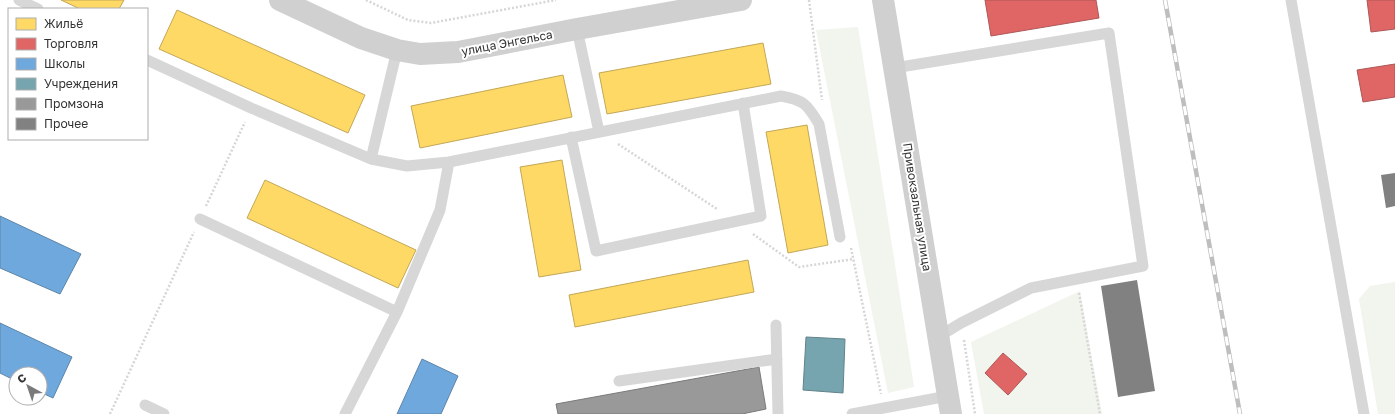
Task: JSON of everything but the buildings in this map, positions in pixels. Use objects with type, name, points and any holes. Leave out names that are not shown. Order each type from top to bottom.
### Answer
[{"type":"street","name":"улица Энгельса","points":[[280,0],[361,38],[397,50],[420,54],[458,52],[741,0]]},
{"type":"street","name":"Привокзальная улица","points":[[883,0],[949,405]]},
{"type":"lane","points":[[19,0],[36,8]]},
{"type":"lane","points":[[1291,0],[1364,414]]},
{"type":"lane","points":[[577,29],[599,132]]},
{"type":"lane","points":[[894,68],[1109,33],[1143,266],[1031,288],[961,323],[938,337]]},
{"type":"lane","points":[[371,159],[397,50]]},
{"type":"lane","points":[[148,60],[251,108],[371,159],[407,166],[449,162],[781,96],[797,99],[810,109],[819,124],[840,237]]},
{"type":"lane","points":[[571,137],[596,251],[761,216],[743,103]]},
{"type":"lane","points":[[345,414],[397,312],[440,210],[449,162]]},
{"type":"lane","points":[[200,219],[397,312]]},
{"type":"lane","points":[[776,325],[778,414]]},
{"type":"lane","points":[[618,381],[777,359]]},
{"type":"lane","points":[[145,405],[164,414]]},
{"type":"lane","points":[[852,414],[949,405]]},
{"type":"path","points":[[366,0],[408,20],[431,23],[556,0]]},
{"type":"path","points":[[110,414],[251,108]]},
{"type":"path","points":[[1077,279],[1100,414]]},
{"type":"path","points":[[961,323],[975,414]]},
{"type":"shaded area","points":[[858,27],[914,387],[888,393],[816,30]]},
{"type":"shaded area","points":[[1395,282],[1395,414],[1378,414],[1359,299],[1370,286]]},
{"type":"shaded area","points":[[1080,291],[1102,414],[984,414],[971,342]]},
{"type":"railway","points":[[1165,0],[1240,414]]}]
